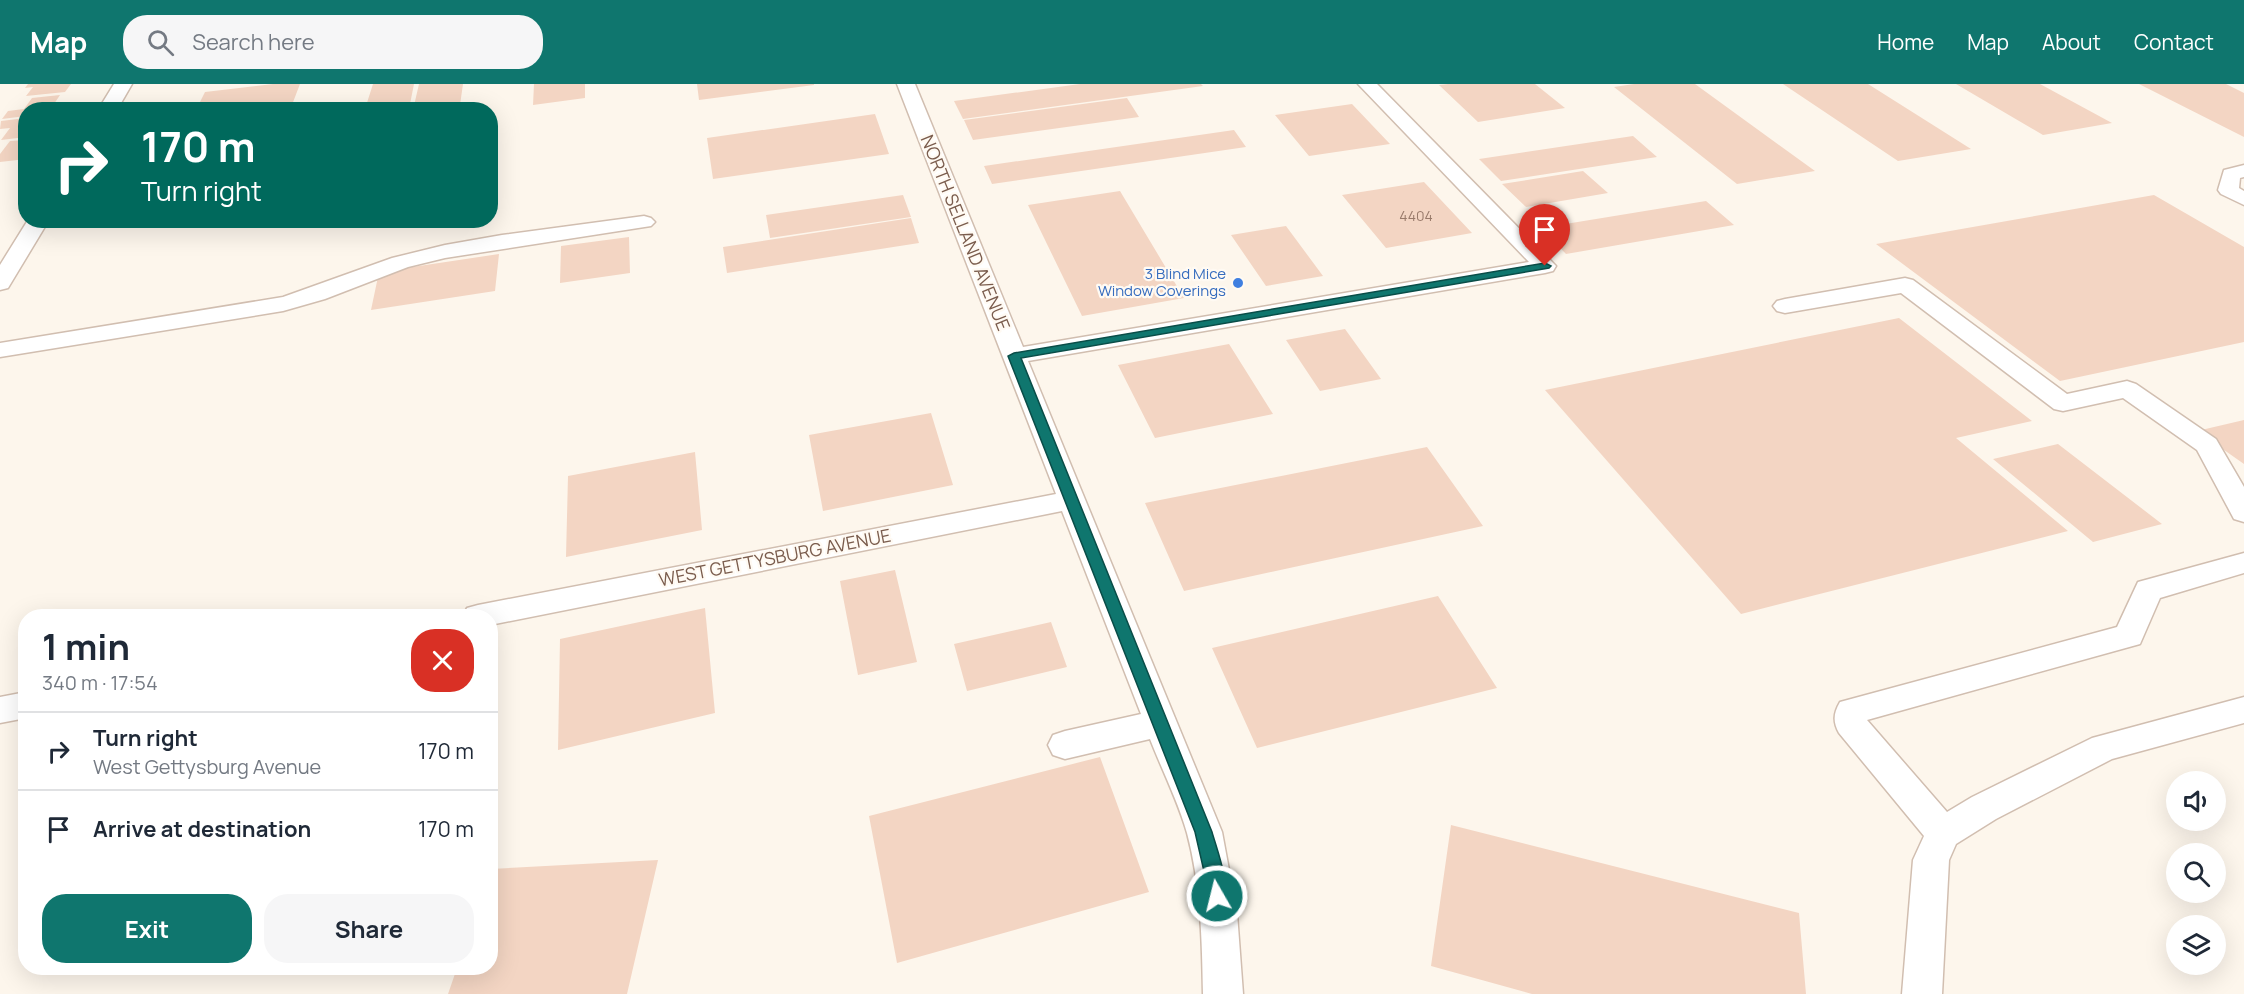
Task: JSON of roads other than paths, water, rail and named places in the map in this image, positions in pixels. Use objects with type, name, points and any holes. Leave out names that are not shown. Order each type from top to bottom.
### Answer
[{"type":"street","points":[[112,102],[122,85],[144,84]]},
{"type":"street","name":"NORTH SELLAND AVENUE","points":[[906,84],[1204,832],[1215,875],[1223,994]]},
{"type":"street","points":[[1014,356],[1545,266],[1367,84]]},
{"type":"street","points":[[2244,171],[2231,174],[2228,190],[2244,199]]},
{"type":"street","points":[[0,350],[283,304],[318,295],[396,264],[449,250],[644,222]]},
{"type":"street","points":[[1,281],[34,228]]},
{"type":"street","points":[[1785,306],[1905,285],[2063,403],[2127,389],[2207,445],[2244,512]]},
{"type":"street","name":"WEST GETTYSBURG AVENUE","points":[[498,612],[1072,500]]},
{"type":"street","points":[[1943,833],[1851,724],[1851,711],[2128,636],[2148,590],[2244,563]]},
{"type":"street","points":[[0,710],[18,707]]},
{"type":"street","points":[[1922,994],[1930,860],[1943,833],[1984,808],[2104,748],[2244,710]]},
{"type":"street","points":[[1065,745],[1160,723]]},
{"type":"place","name":"3 Blind Mice Window Coverings","points":[[1238,283]]}]
